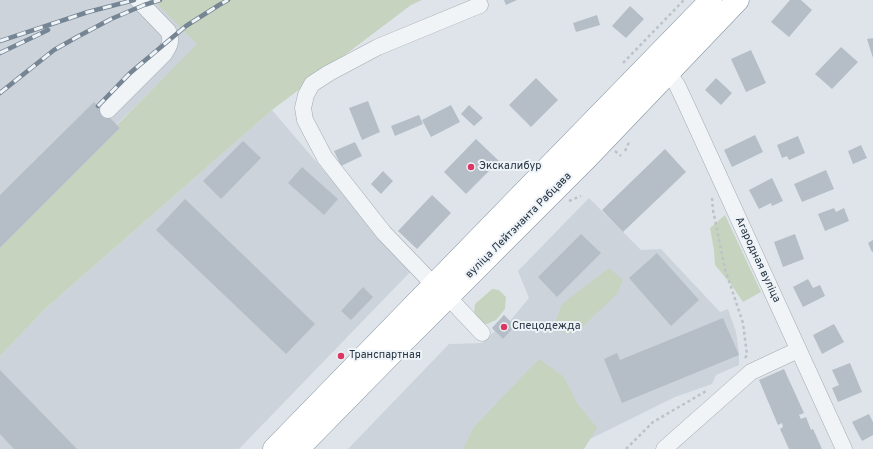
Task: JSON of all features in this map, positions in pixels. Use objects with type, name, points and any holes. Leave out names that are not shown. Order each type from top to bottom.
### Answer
[{"type":"highway","name":"вуліца Лейтэнанта Рабцава","points":[[298,449],[441,291],[711,0]]},
{"type":"highway","name":"вуліца Лейтэнанта Рабцава","points":[[274,449],[441,291],[589,156],[738,0]]},
{"type":"street","points":[[108,110],[164,54],[171,40],[168,32],[138,0]]},
{"type":"street","points":[[480,5],[378,47],[329,73],[312,84],[306,95],[303,108],[305,120],[325,158],[384,233],[482,334]]},
{"type":"street","name":"Агародная вуліца","points":[[668,72],[677,85],[686,104],[844,449]]},
{"type":"street","points":[[664,449],[750,372],[798,350]]},
{"type":"path","points":[[712,197],[713,210],[725,269],[743,323],[747,355],[744,360]]},
{"type":"path","points":[[626,449],[653,422],[707,390],[736,386]]},
{"type":"shaded area","points":[[0,0],[153,0],[198,44],[0,240]]},
{"type":"shaded area","points":[[272,110],[348,199],[412,270],[239,449],[0,449],[0,356],[46,308]]},
{"type":"shaded area","points":[[589,198],[641,250],[661,249],[720,312],[728,309],[736,332],[739,365],[716,375],[712,384],[675,397],[580,444],[537,449],[348,449],[449,344],[482,343],[495,331],[492,328],[504,315],[510,321],[529,298],[518,271]]},
{"type":"green space","points":[[153,0],[422,0],[411,5],[272,110],[46,308],[0,356],[0,248],[120,128],[117,125],[197,44]]},
{"type":"green space","points":[[725,215],[761,292],[743,302],[715,265],[710,228]]},
{"type":"green space","points":[[609,268],[623,280],[617,294],[578,331],[565,334],[555,323],[562,304]]},
{"type":"green space","points":[[492,289],[499,290],[506,297],[505,309],[496,320],[487,324],[478,322],[474,314],[475,304]]},
{"type":"green space","points":[[539,359],[564,377],[577,403],[597,428],[584,449],[463,449],[474,427]]},
{"type":"building","points":[[504,0],[517,0],[506,5]]},
{"type":"building","points":[[790,0],[801,0],[812,10],[789,37],[771,22]]},
{"type":"building","points":[[630,6],[644,19],[626,38],[612,26]]},
{"type":"building","points":[[597,15],[600,25],[576,32],[573,23]]},
{"type":"building","points":[[873,38],[873,58],[867,39]]},
{"type":"building","points":[[841,47],[858,62],[832,89],[815,74]]},
{"type":"building","points":[[751,50],[766,83],[746,92],[731,59]]},
{"type":"building","points":[[536,78],[558,100],[531,127],[509,105]]},
{"type":"building","points":[[716,78],[732,93],[721,105],[705,90]]},
{"type":"building","points":[[368,101],[380,132],[362,140],[349,108]]},
{"type":"building","points":[[94,102],[120,128],[0,248],[0,195]]},
{"type":"building","points":[[451,105],[460,122],[431,137],[422,120]]},
{"type":"building","points":[[469,105],[483,118],[474,126],[461,114]]},
{"type":"building","points":[[419,115],[423,124],[395,136],[391,126]]},
{"type":"building","points":[[755,135],[763,152],[732,167],[724,150]]},
{"type":"building","points":[[798,136],[805,153],[789,160],[787,156],[782,158],[777,145]]},
{"type":"building","name":"Экскалибур","points":[[476,139],[499,161],[466,194],[444,172]]},
{"type":"building","points":[[243,141],[261,158],[221,199],[203,181]]},
{"type":"building","points":[[355,142],[362,156],[341,166],[334,151]]},
{"type":"building","points":[[861,145],[867,158],[853,164],[848,151]]},
{"type":"building","points":[[665,149],[686,172],[623,232],[602,210]]},
{"type":"building","points":[[302,167],[338,199],[324,215],[288,183]]},
{"type":"building","points":[[826,170],[834,189],[802,202],[794,184]]},
{"type":"building","points":[[383,171],[393,181],[381,194],[371,184]]},
{"type":"building","points":[[772,178],[783,201],[772,206],[771,203],[759,209],[749,190]]},
{"type":"building","points":[[432,195],[451,213],[417,249],[398,231]]},
{"type":"building","points":[[185,199],[315,324],[286,354],[156,230]]},
{"type":"building","points":[[834,208],[836,212],[844,208],[849,221],[825,231],[818,214]]},
{"type":"building","points":[[581,234],[601,253],[557,297],[538,277]]},
{"type":"building","points":[[795,234],[804,259],[783,267],[774,242]]},
{"type":"building","points":[[873,240],[873,252],[872,252],[868,243]]},
{"type":"building","points":[[657,253],[699,300],[671,326],[629,278]]},
{"type":"building","points":[[808,279],[813,288],[820,285],[825,296],[803,307],[793,287]]},
{"type":"building","points":[[363,287],[373,297],[351,320],[341,311]]},
{"type":"building","name":"Спецодежда","points":[[504,315],[515,326],[503,339],[492,328]]},
{"type":"building","points":[[723,318],[739,355],[622,403],[604,359],[617,353],[620,360]]},
{"type":"building","points":[[834,324],[844,342],[822,354],[813,335]]},
{"type":"building","points":[[850,363],[862,392],[838,402],[832,388],[839,385],[832,370]]},
{"type":"building","points":[[784,369],[804,413],[799,415],[801,419],[806,417],[811,430],[813,429],[822,449],[789,449],[780,429],[783,427],[782,423],[778,425],[759,380]]},
{"type":"building","points":[[0,370],[77,449],[14,449],[0,434]]},
{"type":"building","points":[[869,414],[873,422],[873,435],[862,441],[852,422]]},
{"type":"railway","points":[[0,41],[88,12],[134,0]]},
{"type":"railway","points":[[0,93],[54,50],[111,19],[160,0]]},
{"type":"railway","points":[[98,106],[130,73],[186,26],[228,0]]},
{"type":"railway","points":[[0,53],[48,30]]},
{"type":"place","name":"Экскалибур","points":[[471,167]]},
{"type":"place","name":"Спецодежда","points":[[504,327]]},
{"type":"place","name":"Транспартная","points":[[341,356]]}]
